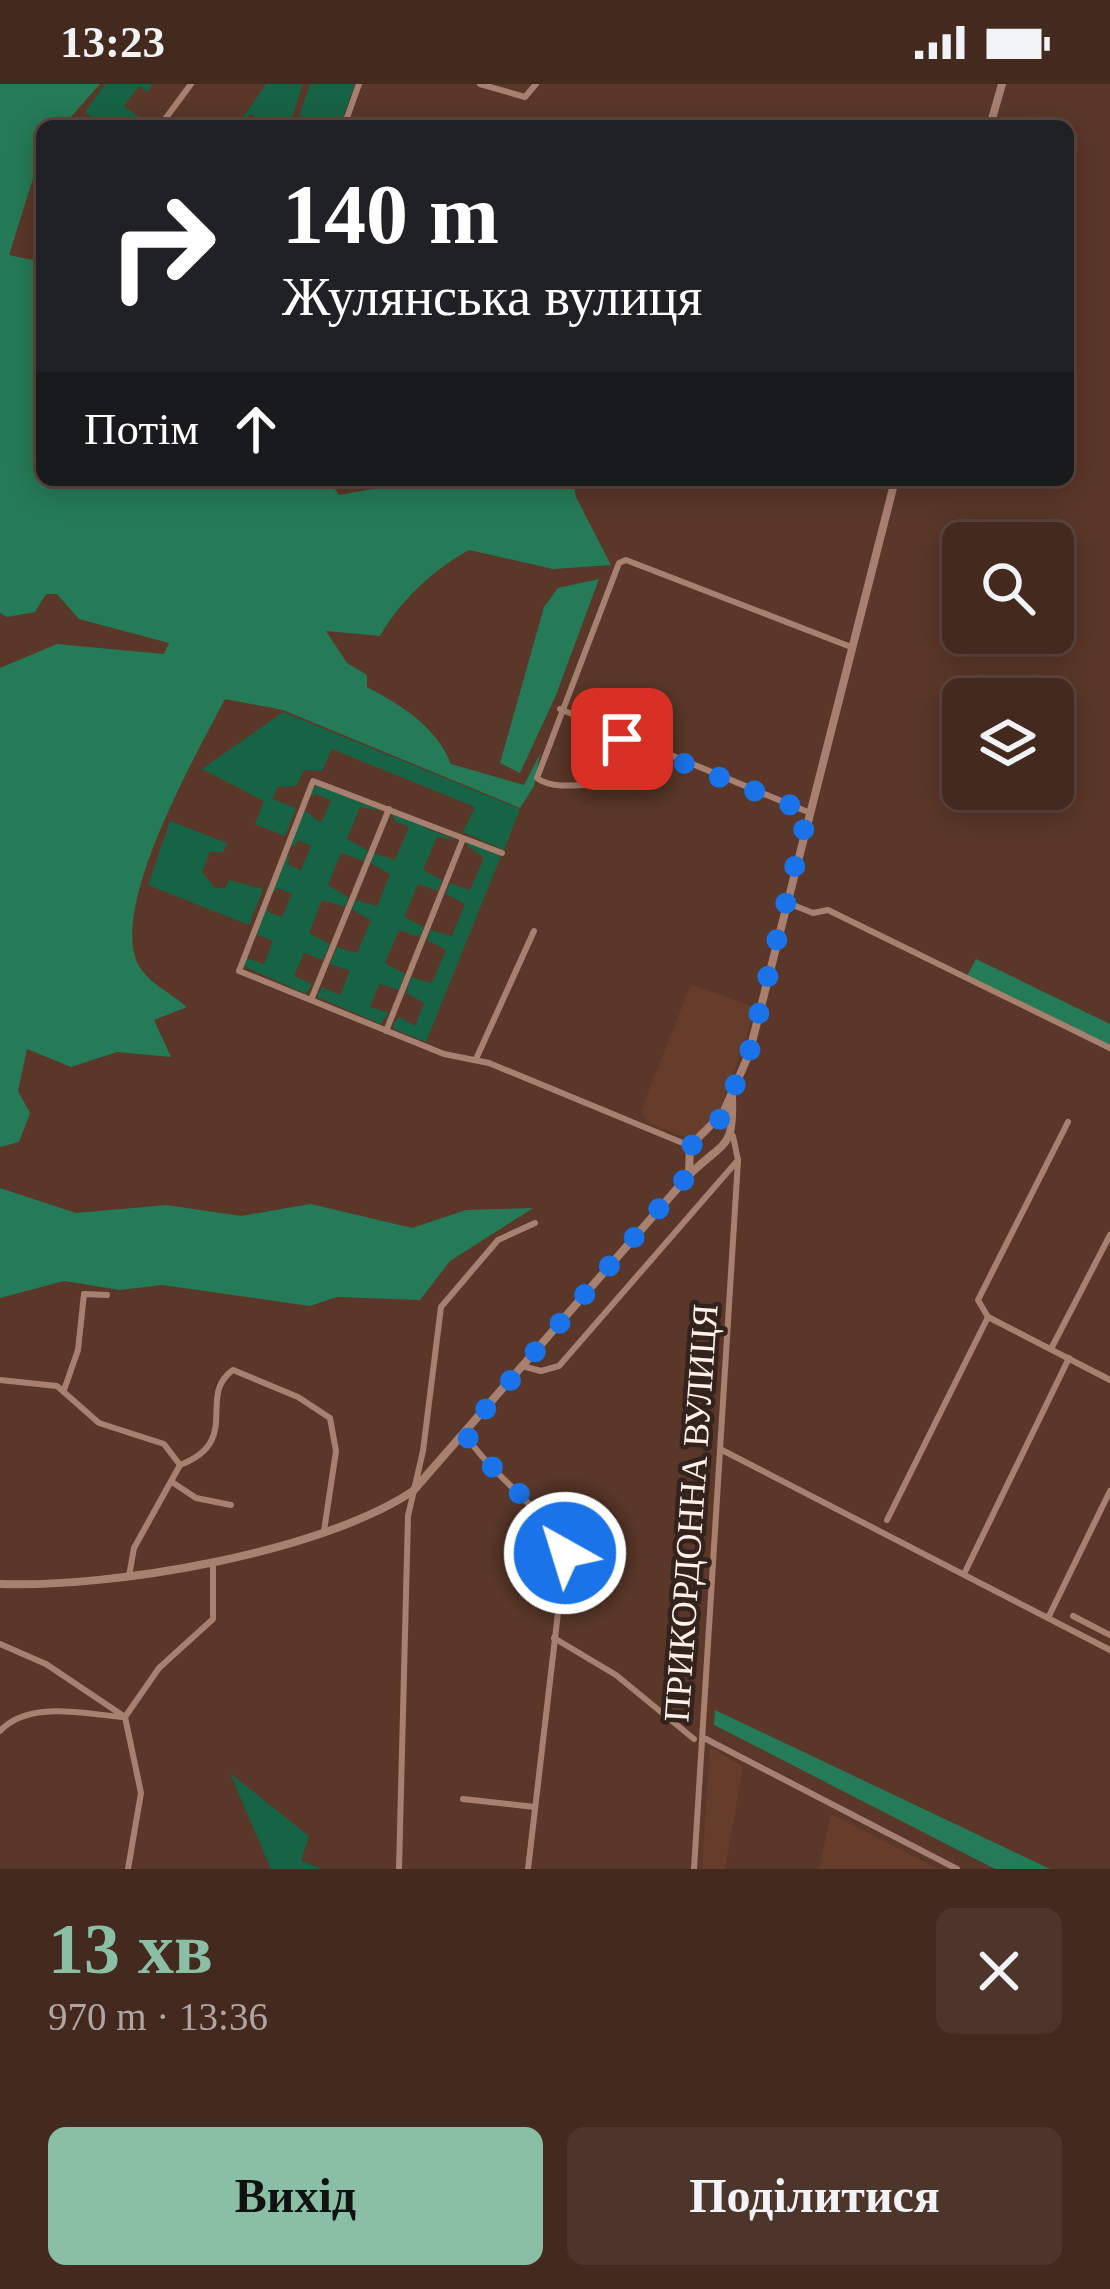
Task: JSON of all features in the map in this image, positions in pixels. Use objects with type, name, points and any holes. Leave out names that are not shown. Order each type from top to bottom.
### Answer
[{"type":"street","points":[[164,120],[191,84]]},
{"type":"street","points":[[346,120],[359,84]]},
{"type":"street","points":[[480,84],[525,97],[536,84]]},
{"type":"street","points":[[992,120],[1001,84]]},
{"type":"street","points":[[689,1174],[690,1149],[720,1119],[741,1075],[893,486]]},
{"type":"street","points":[[651,750],[635,785],[611,780],[554,788],[539,783],[560,709],[612,577],[626,560],[851,647]]},
{"type":"street","points":[[560,709],[808,812]]},
{"type":"street","points":[[502,853],[324,782],[310,784],[239,971],[444,1054],[476,1059],[690,1149],[705,1160]]},
{"type":"street","points":[[311,1000],[389,808]]},
{"type":"street","points":[[386,1030],[464,838]]},
{"type":"street","points":[[785,902],[814,913],[828,910],[1110,1048]]},
{"type":"street","points":[[476,1059],[534,931]]},
{"type":"street","points":[[0,1584],[129,1576],[213,1560],[375,1514],[413,1491],[689,1174],[733,1136],[731,1096]]},
{"type":"street","points":[[720,1119],[734,1123]]},
{"type":"street","points":[[1068,1122],[978,1300],[988,1317],[1110,1380]]},
{"type":"street","name":"ПРИКОРДОННА ВУЛИЦЯ","points":[[694,1869],[738,1160],[733,1136]]},
{"type":"street","name":"ПРИКОРДОННА ВУЛИЦЯ","points":[[522,1366],[542,1371],[559,1366],[738,1160]]},
{"type":"street","points":[[399,1869],[398,1789],[413,1491],[441,1307],[498,1240],[536,1222]]},
{"type":"street","points":[[1051,1349],[1110,1235]]},
{"type":"street","points":[[64,1390],[78,1350],[84,1294],[107,1295]]},
{"type":"street","points":[[887,1520],[988,1317]]},
{"type":"street","points":[[964,1574],[1069,1358]]},
{"type":"street","points":[[129,1576],[134,1548],[180,1465],[205,1456],[212,1444],[220,1383],[227,1372],[244,1373],[298,1396],[329,1418],[335,1433],[324,1531]]},
{"type":"street","points":[[0,1380],[64,1390],[99,1424],[164,1444],[180,1465]]},
{"type":"street","points":[[465,1433],[491,1471],[562,1544],[528,1869]]},
{"type":"street","points":[[722,1450],[1110,1650]]},
{"type":"street","points":[[172,1482],[196,1498],[231,1505]]},
{"type":"street","points":[[1048,1618],[1110,1491]]},
{"type":"street","points":[[125,1717],[159,1668],[213,1619],[213,1560]]},
{"type":"street","points":[[1073,1616],[1110,1635]]},
{"type":"street","points":[[554,1638],[616,1675],[694,1738]]},
{"type":"street","points":[[0,1644],[46,1664],[125,1717],[142,1793],[128,1869]]},
{"type":"street","points":[[0,1731],[16,1718],[38,1712],[125,1717]]},
{"type":"street","points":[[706,1739],[956,1869]]},
{"type":"street","points":[[464,1799],[535,1808]]},
{"type":"shaded area","points":[[691,984],[756,1008],[718,1117],[692,1140],[647,1122],[641,1110]]},
{"type":"shaded area","points":[[710,1747],[743,1767],[725,1869],[702,1869]]},
{"type":"shaded area","points":[[831,1814],[939,1869],[819,1869]]},
{"type":"green space","points":[[0,84],[100,84],[68,120],[36,120],[36,169],[9,255],[36,261],[36,486],[333,486],[339,495],[390,486],[574,486],[611,565],[553,569],[469,550],[419,587],[380,636],[326,631],[347,663],[367,675],[367,687],[427,728],[451,764],[524,785],[540,754],[534,786],[520,808],[283,710],[225,699],[177,792],[135,908],[132,941],[139,966],[187,1007],[154,1020],[171,1057],[117,1052],[71,1067],[27,1049],[18,1091],[30,1113],[19,1142],[0,1147],[0,668],[57,644],[164,654],[169,643],[79,619],[57,594],[46,594],[35,612],[7,617],[0,613]]},
{"type":"green space","points":[[105,84],[153,84],[147,92],[139,86],[124,106],[143,120],[96,120],[85,112]]},
{"type":"green space","points":[[266,84],[303,84],[291,120],[257,120],[251,114],[241,120]]},
{"type":"green space","points":[[310,84],[355,84],[342,120],[298,120]]},
{"type":"green space","points":[[599,579],[556,695],[520,773],[500,763],[544,607],[558,588]]},
{"type":"green space","points":[[283,712],[520,809],[504,850],[463,832],[475,807],[332,749],[322,771],[304,770],[296,786],[277,787],[273,799],[296,808],[285,836],[255,824],[264,801],[202,769]]},
{"type":"green space","points":[[316,785],[383,811],[360,807],[347,839],[368,850],[364,861],[341,853],[328,885],[348,897],[345,907],[322,900],[309,933],[330,944],[322,960],[304,953],[294,976],[312,984],[306,994],[241,965],[246,958],[264,964],[273,941],[255,934],[267,905],[268,912],[282,917],[292,894],[278,888],[272,893],[286,856],[290,856],[287,864],[301,870],[311,846],[298,840],[294,847],[290,844],[304,810],[321,823],[331,801],[317,794],[309,797]]},
{"type":"green space","points":[[391,813],[458,841],[437,837],[423,870],[442,880],[438,891],[418,884],[404,917],[424,927],[420,937],[399,930],[385,963],[405,974],[399,990],[379,984],[370,1007],[389,1013],[381,1024],[317,997],[322,987],[340,995],[350,971],[330,964],[337,947],[357,953],[371,920],[352,910],[356,900],[377,906],[390,874],[370,863],[374,853],[395,860],[409,827],[396,822]]},
{"type":"green space","points":[[170,821],[227,843],[223,852],[210,852],[202,872],[215,888],[225,888],[229,880],[263,889],[249,925],[148,885]]},
{"type":"green space","points":[[466,845],[501,856],[426,1042],[394,1029],[393,1023],[400,1017],[415,1026],[424,1003],[406,993],[411,977],[432,983],[446,950],[427,940],[431,930],[452,936],[465,904],[446,894],[450,883],[470,890],[484,858]]},
{"type":"green space","points":[[976,959],[1110,1024],[1110,1045],[967,976]]},
{"type":"green space","points":[[0,1188],[76,1213],[166,1205],[241,1216],[311,1204],[412,1228],[466,1210],[533,1208],[450,1261],[420,1300],[337,1297],[310,1306],[162,1285],[120,1290],[64,1281],[0,1298]]},
{"type":"green space","points":[[715,1710],[1050,1869],[995,1869],[714,1725]]},
{"type":"green space","points":[[230,1773],[309,1836],[301,1861],[321,1869],[271,1869]]},
{"type":"route","points":[[565,1553],[557,1536],[491,1471],[465,1433],[689,1174],[691,1146],[723,1113],[749,1054],[808,812],[622,739]]}]
